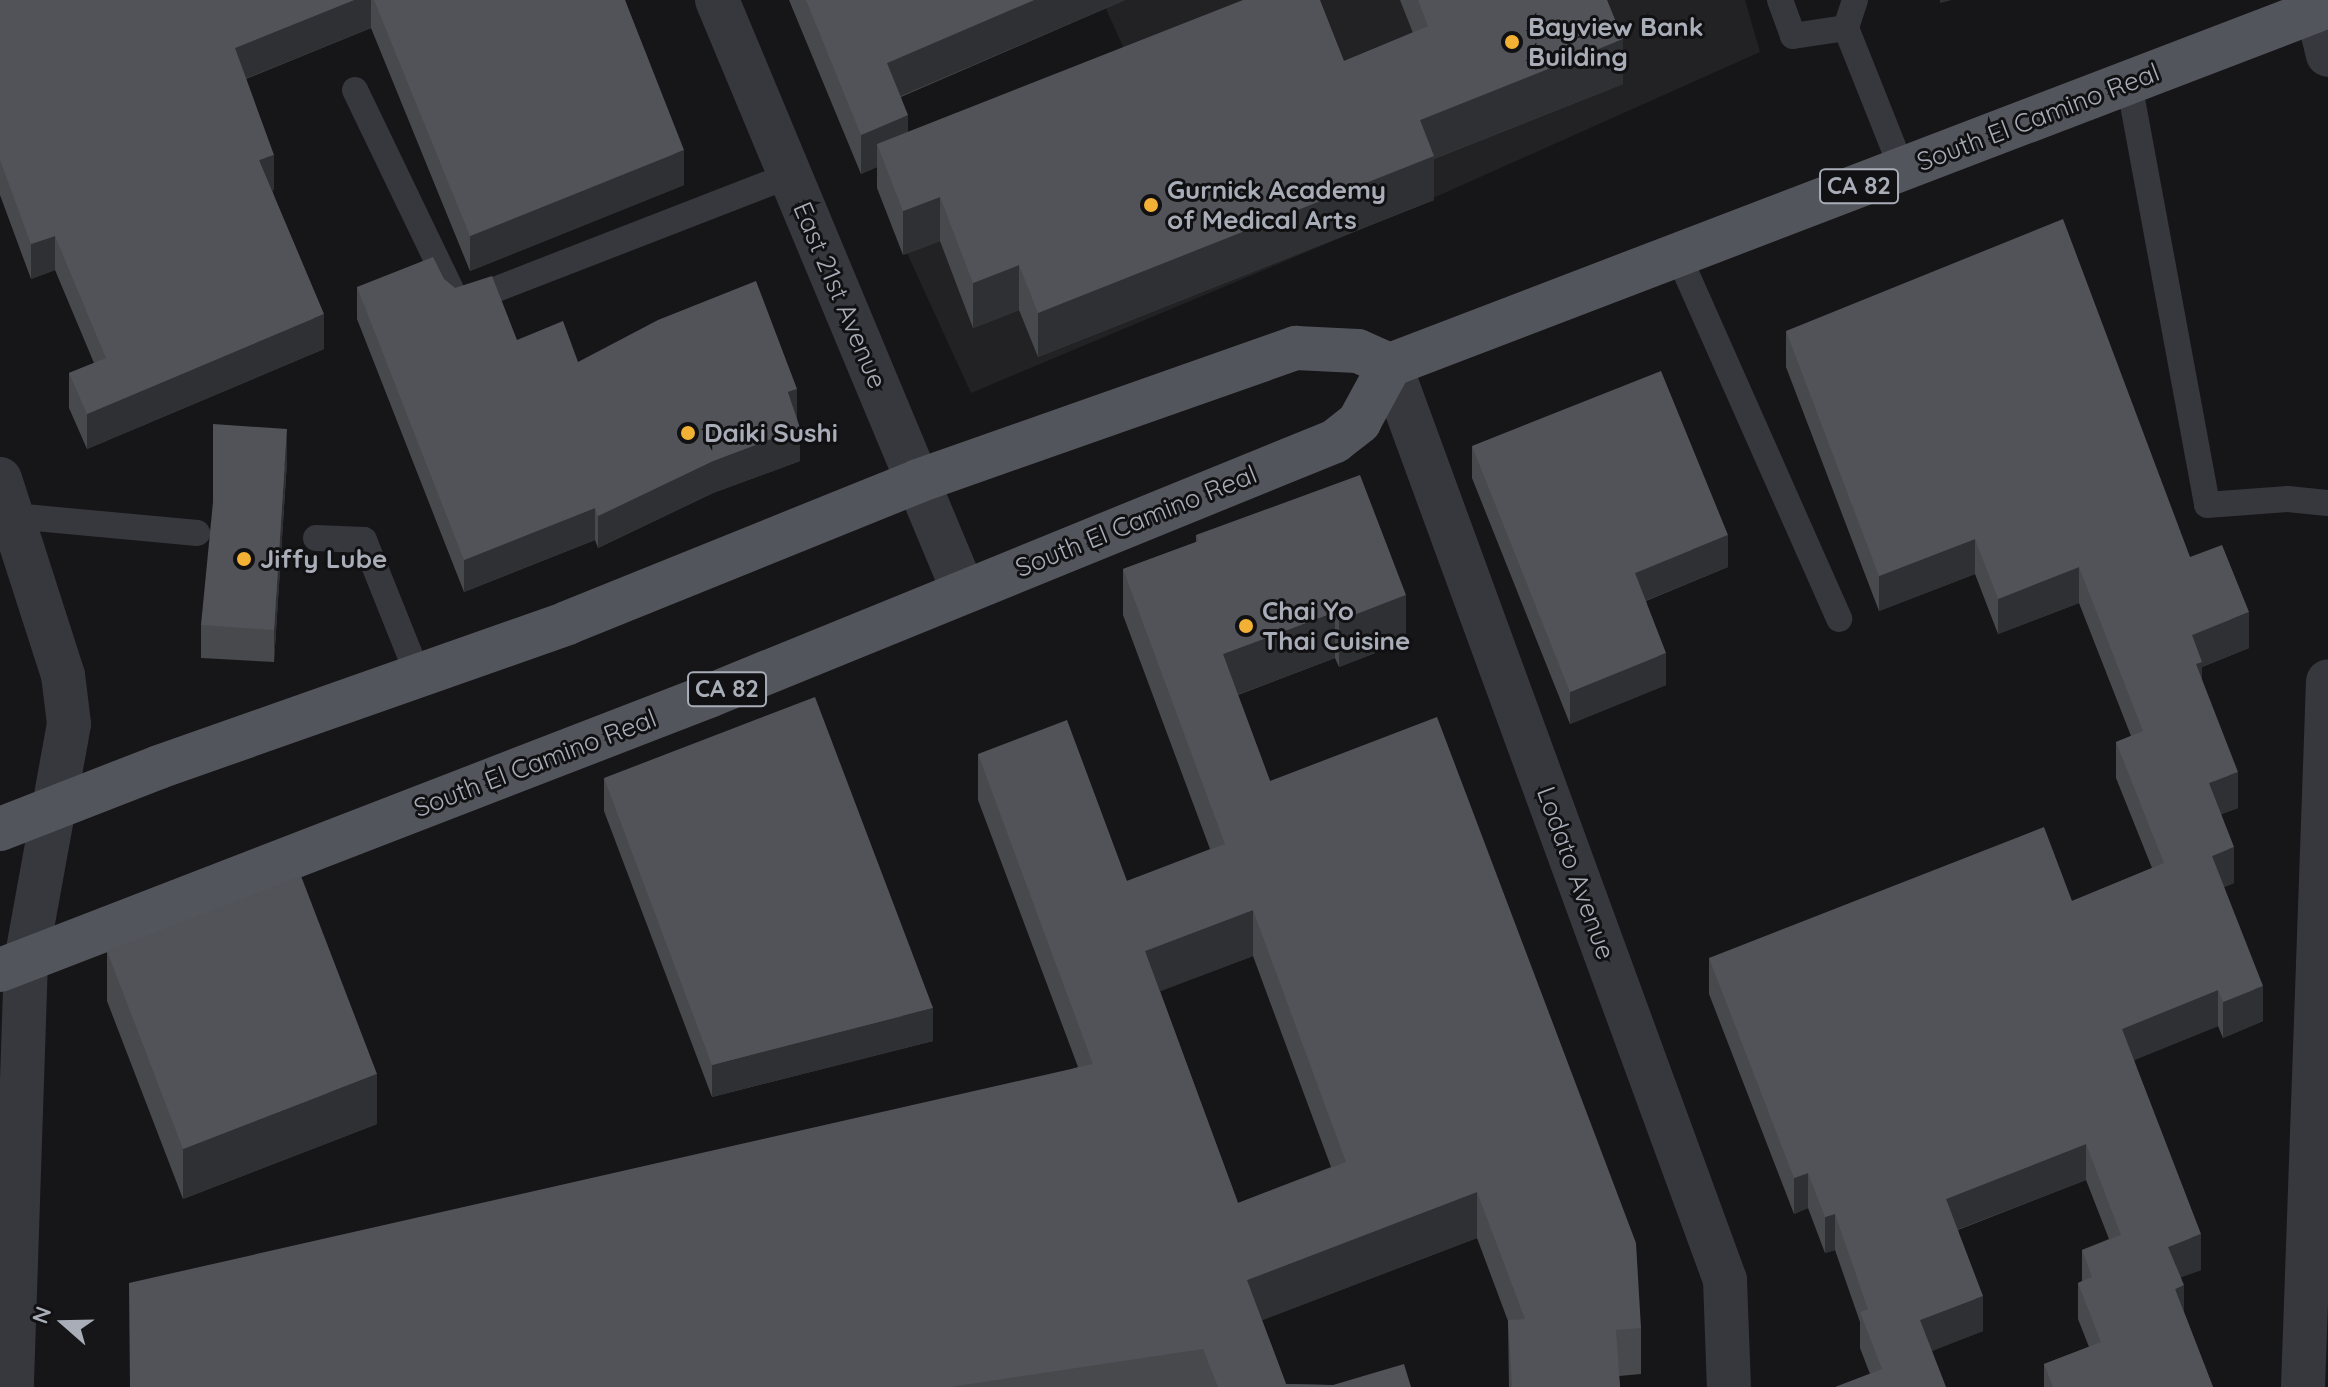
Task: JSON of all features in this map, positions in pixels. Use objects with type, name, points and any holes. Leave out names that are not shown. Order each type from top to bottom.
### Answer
[{"type":"main road","name":"South El Camino Real","points":[[13,965],[709,696],[1335,441],[1359,422],[1390,365],[2323,8]]},
{"type":"main road","points":[[0,829],[567,623],[918,481],[1296,348],[1358,351],[1390,365]]},
{"type":"street","name":"East 21st Avenue","points":[[717,0],[963,590]]},
{"type":"street","points":[[2323,8],[2328,55]]},
{"type":"street","name":"Lodato Avenue","points":[[1390,365],[1725,1280],[1729,1387]]},
{"type":"street","points":[[7,497],[63,675],[69,724],[55,808],[13,965],[12,1387]]},
{"type":"street","points":[[2303,1387],[2323,946],[2328,681]]},
{"type":"lane","points":[[1780,0],[1793,36],[1846,28]]},
{"type":"lane","points":[[1855,0],[1846,28],[1902,169]]},
{"type":"lane","points":[[2129,83],[2207,505],[2288,499],[2328,503]]},
{"type":"lane","points":[[355,90],[458,304],[790,175]]},
{"type":"lane","points":[[1678,255],[1839,619]]},
{"type":"lane","points":[[7,497],[197,533]]},
{"type":"lane","points":[[316,538],[364,540],[418,675]]},
{"type":"shaded area","name":"Gurnick Academy of Medical Arts","points":[[1102,0],[1745,0],[1760,52],[1395,215],[971,393],[880,194],[1128,58]]},
{"type":"building","points":[[0,0],[354,0],[235,48],[274,155],[259,160],[324,314],[87,414],[69,373],[106,358],[55,236],[31,244],[0,160]]},
{"type":"building","points":[[374,0],[625,0],[684,150],[470,236]]},
{"type":"building","points":[[806,0],[1034,0],[887,63],[908,115],[861,135]]},
{"type":"building","name":"Gurnick Academy of Medical Arts","points":[[1243,0],[1320,0],[1344,61],[1428,26],[1418,0],[1607,0],[1623,39],[1420,120],[1434,156],[1038,313],[1019,265],[973,283],[940,197],[903,211],[877,144]]},
{"type":"building","points":[[2063,219],[2190,557],[2222,545],[2249,612],[2192,635],[2202,662],[2196,664],[2238,772],[2209,783],[2234,847],[2212,856],[2263,986],[2223,1002],[2218,990],[2122,1029],[2201,1234],[2168,1247],[2184,1285],[2175,1289],[2213,1387],[2053,1387],[2044,1364],[2101,1342],[2078,1283],[2092,1277],[2082,1250],[2121,1235],[2086,1144],[1946,1199],[1983,1296],[1920,1320],[1946,1387],[1835,1387],[1882,1369],[1860,1312],[1868,1309],[1835,1214],[1825,1217],[1808,1173],[1794,1178],[1709,958],[2044,827],[2072,901],[2164,863],[2116,742],[2143,731],[2079,567],[1998,599],[1975,539],[1879,576],[1786,331]]},
{"type":"building","points":[[433,257],[444,279],[455,288],[492,276],[517,340],[563,321],[578,362],[658,320],[756,281],[797,389],[788,392],[800,428],[713,461],[598,516],[595,508],[464,560],[357,287]]},
{"type":"building","points":[[1661,371],[1728,535],[1635,573],[1666,653],[1570,692],[1472,446]]},
{"type":"building","name":"Jiffy Lube","points":[[213,424],[287,429],[274,630],[201,625],[213,502]]},
{"type":"building","points":[[1360,475],[1406,595],[1339,621],[1335,612],[1223,654],[1270,781],[1437,717],[1636,1243],[1641,1328],[1616,1330],[1620,1387],[1512,1387],[1508,1320],[1525,1319],[1477,1192],[1247,1280],[1286,1384],[1333,1385],[1404,1364],[1411,1387],[1218,1387],[1203,1349],[950,1387],[130,1387],[129,1283],[1093,1064],[978,754],[1067,720],[1127,881],[1225,844],[1123,569],[1199,541],[1196,535]],"holes":[[[1253,910],[1346,1162],[1238,1203],[1145,951]]]},
{"type":"building","points":[[815,697],[933,1008],[712,1065],[604,778]]},
{"type":"building","points":[[301,876],[377,1074],[183,1149],[107,951]]},
{"type":"place","name":"Bayview Bank Building","points":[[1512,42]]},
{"type":"place","name":"Gurnick Academy of Medical Arts","points":[[1151,205]]},
{"type":"place","name":"Daiki Sushi","points":[[688,433]]},
{"type":"place","name":"Jiffy Lube","points":[[244,559]]},
{"type":"place","name":"Chai Yo Thai Cuisine","points":[[1246,626]]}]
